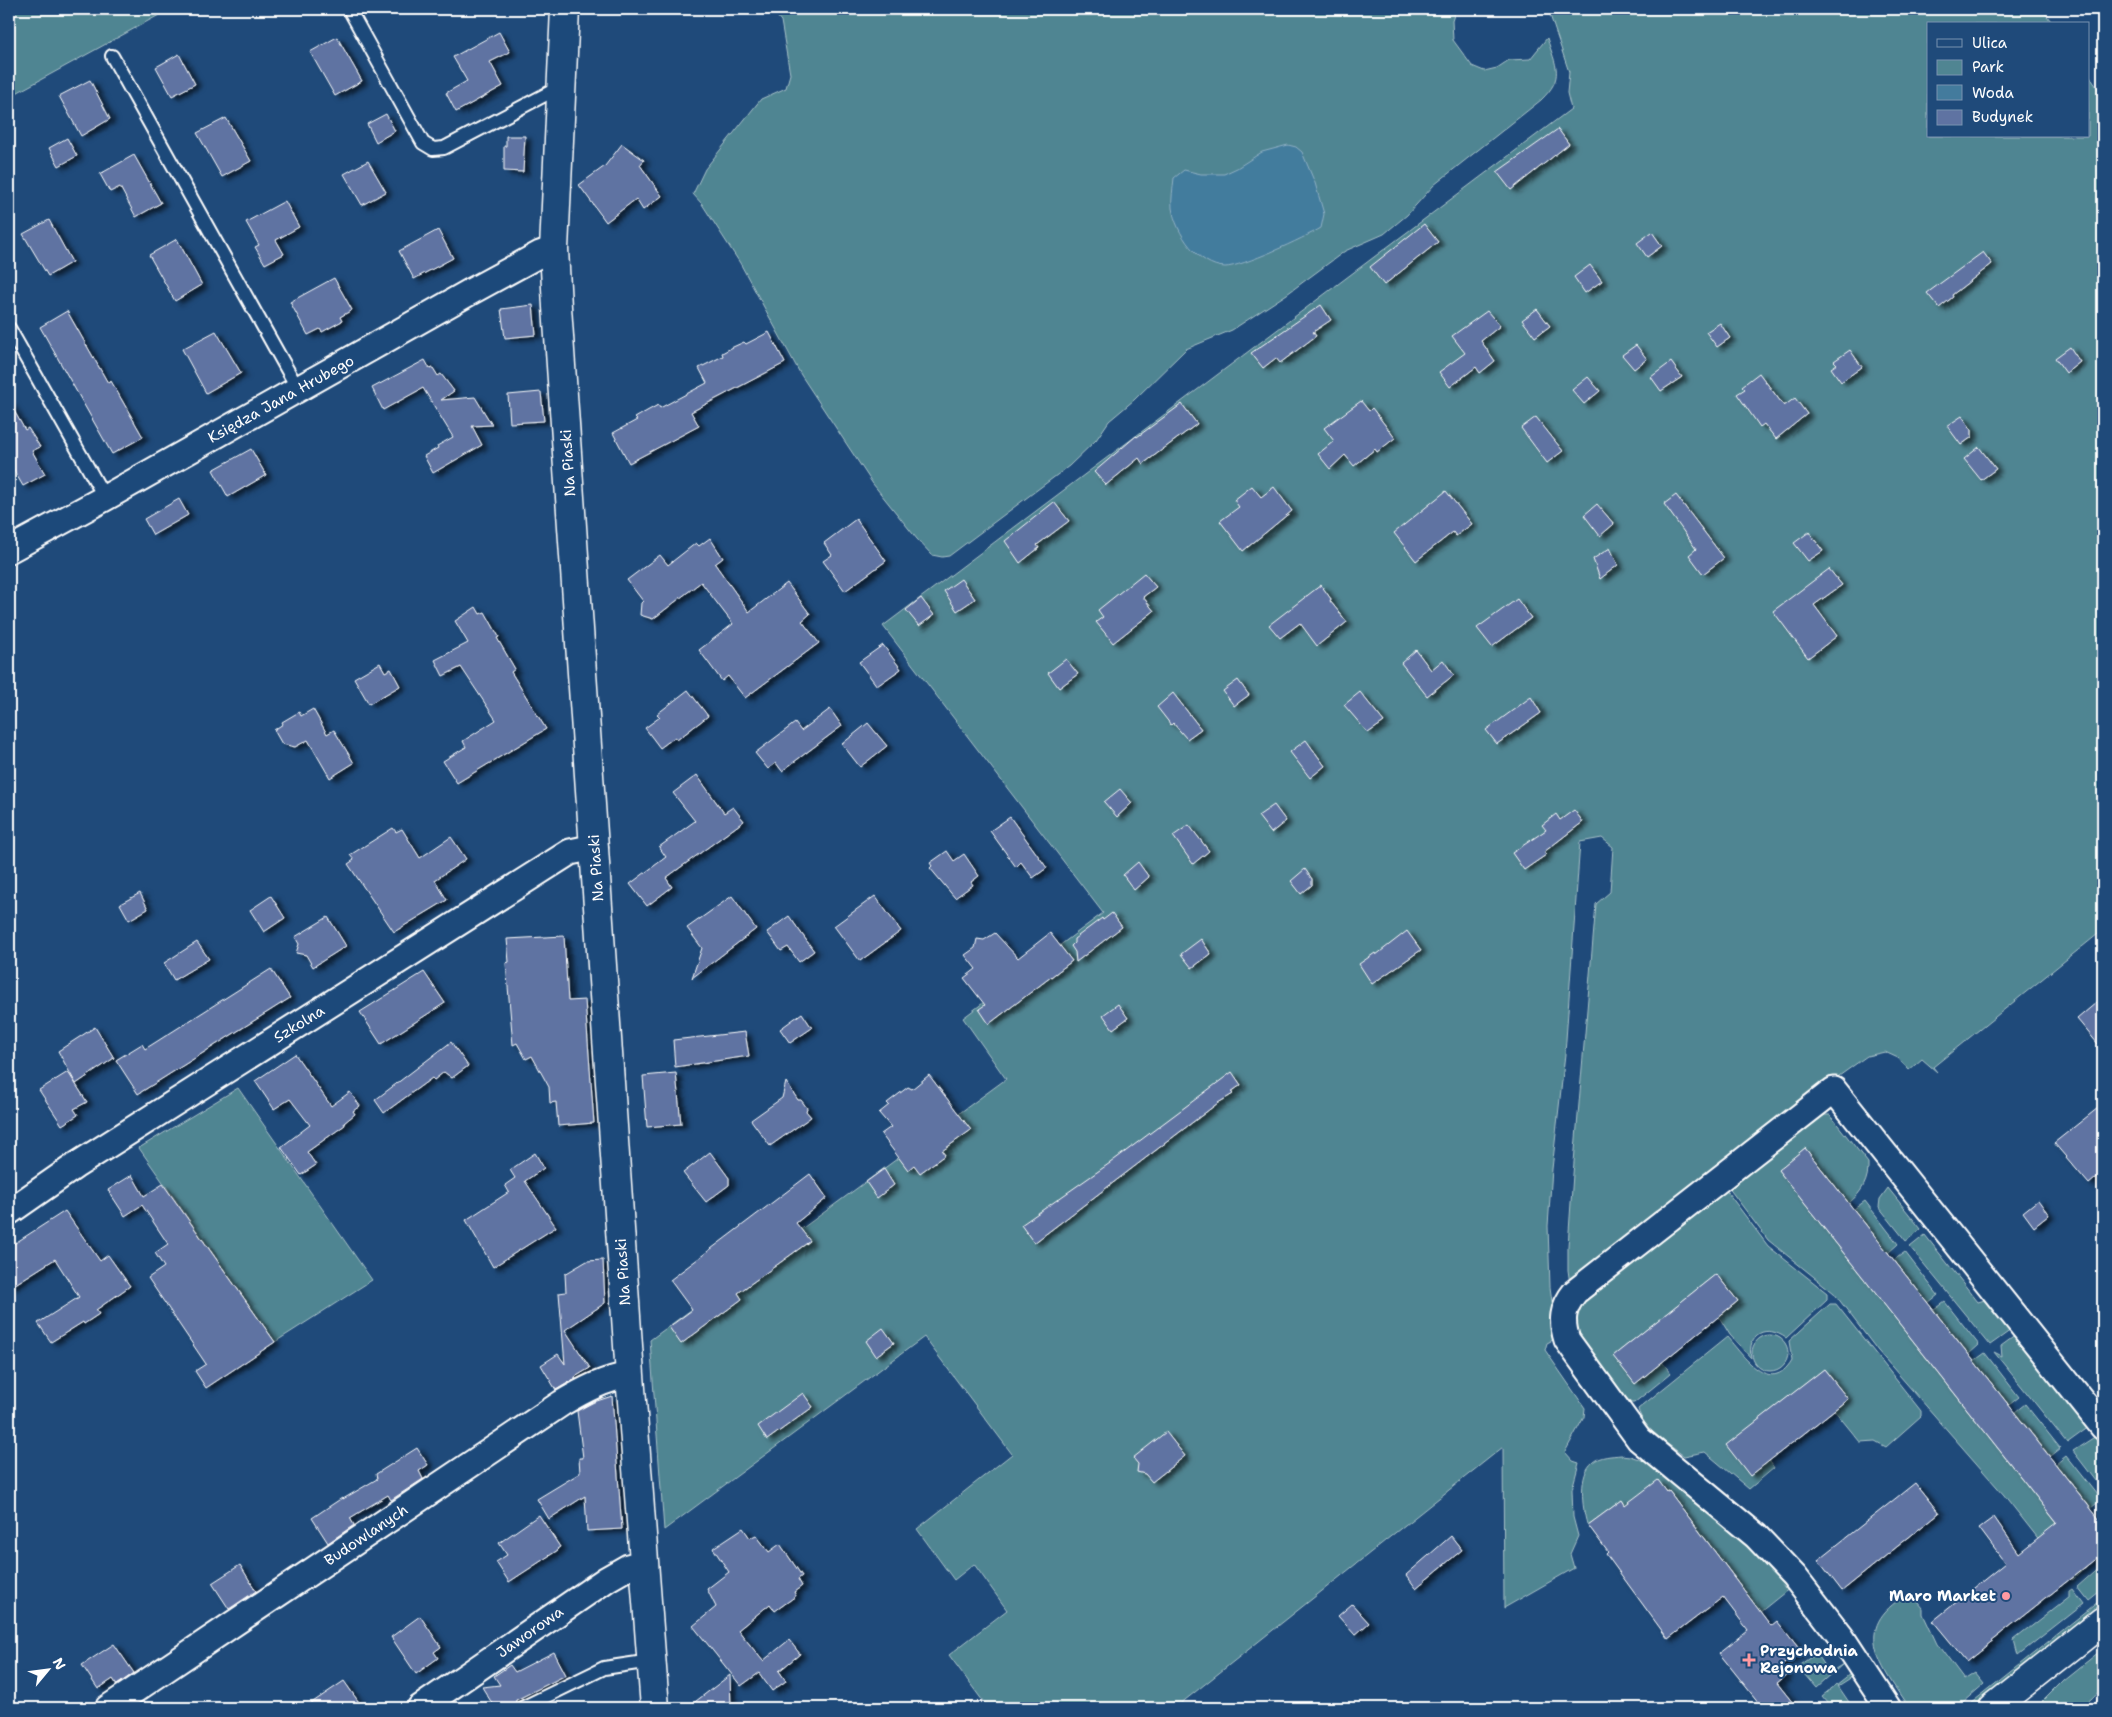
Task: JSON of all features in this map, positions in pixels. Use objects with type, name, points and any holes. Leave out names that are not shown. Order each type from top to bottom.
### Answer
[{"type":"street","name":"Na Piaski","points":[[565,18],[554,249],[630,1376],[655,1708]]},
{"type":"street","name":"Księdza Jana Hrubego","points":[[9,550],[105,498],[479,287],[540,254],[554,249]]},
{"type":"street","name":"Szkolna","points":[[9,1212],[75,1166],[570,852],[594,847]]},
{"type":"street","points":[[1888,1708],[1842,1638],[1794,1576],[1756,1536],[1639,1439],[1567,1340],[1563,1320],[1567,1302],[1575,1292],[1834,1090],[2103,1427]]},
{"type":"street","name":"Budowlanych","points":[[108,1708],[562,1403],[590,1387],[615,1377],[630,1376]]},
{"type":"street","name":"Jaworowa","points":[[420,1708],[607,1579],[628,1568],[644,1563]]},
{"type":"street","points":[[1993,1708],[2101,1627]]},
{"type":"lane","points":[[349,9],[423,143],[433,149],[444,148],[562,86]]},
{"type":"lane","points":[[112,56],[298,390]]},
{"type":"lane","points":[[9,328],[105,498]]},
{"type":"lane","points":[[522,1708],[604,1668],[651,1661]]},
{"type":"green space","points":[[9,9],[170,9],[9,97]]},
{"type":"green space","points":[[771,9],[1456,9],[1452,21],[1453,40],[1472,66],[1484,71],[1497,68],[1509,60],[1530,59],[1547,38],[1555,64],[1556,78],[1549,92],[1541,100],[1434,185],[1407,215],[1384,234],[1345,251],[1287,294],[1232,330],[1186,349],[1134,400],[1109,421],[1096,440],[1069,466],[949,556],[942,557],[932,555],[873,484],[801,375],[740,263],[702,204],[693,194],[705,169],[761,99],[786,88],[790,74],[781,21]]},
{"type":"green space","points":[[1548,9],[2042,9],[2052,22],[1927,22],[1927,138],[2090,138],[2090,77],[2103,96],[2103,930],[1933,1067],[1937,1072],[1922,1059],[1909,1070],[1898,1058],[1885,1052],[1867,1056],[1811,1096],[1570,1284],[1568,1246],[1596,904],[1610,892],[1613,847],[1602,838],[1580,842],[1565,1054],[1552,1169],[1548,1226],[1550,1287],[1557,1338],[1547,1343],[1545,1350],[1585,1408],[1584,1417],[1565,1452],[1573,1461],[1579,1463],[1572,1489],[1573,1517],[1578,1536],[1570,1554],[1574,1568],[1504,1608],[1503,1447],[1175,1708],[988,1708],[949,1655],[1007,1610],[974,1564],[954,1580],[917,1529],[1012,1454],[924,1337],[664,1530],[650,1340],[1006,1079],[963,1018],[1103,913],[883,626],[1571,109],[1567,93],[1569,72]]},
{"type":"green space","points":[[238,1088],[372,1280],[275,1342],[139,1148]]},
{"type":"green space","points":[[1820,1115],[1830,1115],[1868,1163],[1866,1180],[1858,1194],[1849,1203],[1805,1148],[1778,1170],[2089,1564],[2073,1580],[2070,1579],[2004,1495],[1878,1351],[1834,1293],[1768,1240],[1725,1183]]},
{"type":"green space","points":[[1722,1185],[1768,1246],[1827,1293],[1827,1300],[1786,1338],[1772,1332],[1760,1333],[1752,1342],[1751,1358],[1730,1335],[1719,1317],[1738,1301],[1716,1274],[1613,1356],[1662,1362],[1671,1373],[1634,1403],[1631,1403],[1602,1368],[1581,1337],[1577,1327],[1577,1301]]},
{"type":"green space","points":[[1888,1188],[1921,1229],[1906,1241],[1879,1207],[1880,1199]]},
{"type":"green space","points":[[1865,1201],[1898,1244],[1888,1253],[1854,1209]]},
{"type":"green space","points":[[1925,1235],[1978,1302],[1988,1299],[2011,1330],[1990,1345],[1910,1247]]},
{"type":"green space","points":[[1905,1252],[1938,1295],[1928,1303],[1894,1260]]},
{"type":"green space","points":[[1945,1302],[1979,1345],[1969,1354],[1934,1310]]},
{"type":"green space","points":[[1830,1304],[1836,1304],[1921,1411],[1921,1416],[1886,1447],[1875,1441],[1860,1442],[1834,1410],[1848,1399],[1824,1369],[1727,1445],[1769,1460],[1774,1468],[1749,1489],[1705,1452],[1684,1456],[1657,1436],[1645,1423],[1638,1409],[1727,1337],[1757,1369],[1766,1374],[1775,1375],[1784,1370],[1792,1360],[1789,1341]]},
{"type":"green space","points":[[1770,1335],[1783,1340],[1788,1353],[1783,1366],[1770,1371],[1757,1366],[1752,1353],[1757,1340]]},
{"type":"green space","points":[[2016,1335],[2089,1427],[2067,1443],[1994,1352],[2002,1356],[2001,1346]]},
{"type":"green space","points":[[1985,1353],[2019,1397],[2009,1405],[1974,1361]]},
{"type":"green space","points":[[2025,1404],[2060,1448],[2050,1456],[2015,1412]]},
{"type":"green space","points":[[2096,1436],[2103,1445],[2103,1490],[2073,1451]]},
{"type":"green space","points":[[1621,1455],[1653,1464],[1747,1544],[1790,1588],[1749,1621],[1753,1602],[1669,1491],[1666,1491],[1635,1518],[1622,1500],[1588,1525],[1582,1491],[1588,1467],[1599,1459]]},
{"type":"green space","points":[[2066,1456],[2101,1500],[2091,1508],[2056,1464]]},
{"type":"green space","points":[[2103,1564],[2103,1589],[2088,1601],[2077,1587]]},
{"type":"green space","points":[[2072,1589],[2083,1604],[2018,1655],[2014,1640],[2069,1597],[2069,1591]]},
{"type":"green space","points":[[1907,1595],[1914,1597],[1923,1608],[1923,1614],[1937,1644],[1964,1680],[1975,1673],[1984,1684],[1956,1708],[1909,1708],[1881,1664],[1876,1649],[1875,1635],[1879,1621],[1889,1608]]},
{"type":"green space","points":[[2103,1598],[2103,1604],[1973,1708],[1965,1708]]},
{"type":"green space","points":[[2099,1652],[2103,1657],[2103,1687],[2080,1708],[2036,1708],[2064,1680]]},
{"type":"green space","points":[[1816,1654],[1829,1673],[1843,1664],[1816,1688],[1798,1667]]},
{"type":"green space","points":[[1850,1674],[1852,1677],[1838,1686],[1853,1708],[1832,1708],[1822,1696]]},
{"type":"water","points":[[1288,145],[1296,147],[1302,152],[1315,183],[1324,214],[1321,228],[1273,251],[1233,266],[1225,267],[1206,261],[1190,247],[1174,218],[1172,193],[1174,178],[1184,170],[1201,174],[1224,174],[1262,152]]},
{"type":"building","points":[[499,32],[510,52],[490,62],[503,86],[456,112],[446,93],[467,81],[453,57]]},
{"type":"building","points":[[337,37],[362,81],[335,96],[310,52]]},
{"type":"building","points":[[179,54],[195,84],[172,96],[156,67]]},
{"type":"building","points":[[90,80],[110,119],[81,136],[59,96]]},
{"type":"building","points":[[386,114],[395,131],[376,142],[367,124]]},
{"type":"building","points":[[226,118],[251,161],[222,177],[197,133]]},
{"type":"building","points":[[1558,129],[1569,144],[1511,190],[1497,172]]},
{"type":"building","points":[[506,136],[525,136],[523,172],[504,171]]},
{"type":"building","points":[[67,138],[77,156],[59,166],[49,148]]},
{"type":"building","points":[[622,144],[644,160],[640,165],[662,196],[643,210],[636,199],[606,222],[579,185],[605,166]]},
{"type":"building","points":[[134,155],[161,203],[136,217],[120,187],[110,192],[100,174]]},
{"type":"building","points":[[368,161],[386,192],[362,205],[344,174]]},
{"type":"building","points":[[285,201],[299,227],[276,240],[284,254],[265,264],[255,247],[259,245],[246,222]]},
{"type":"building","points":[[49,220],[72,262],[48,276],[23,234]]},
{"type":"building","points":[[1424,224],[1438,242],[1384,285],[1370,267]]},
{"type":"building","points":[[438,230],[453,258],[414,279],[399,251]]},
{"type":"building","points":[[1652,232],[1662,246],[1647,257],[1637,243]]},
{"type":"building","points":[[177,239],[202,285],[175,301],[149,255]]},
{"type":"building","points":[[1983,252],[1992,264],[1952,295],[1953,297],[1939,308],[1927,293]]},
{"type":"building","points":[[1590,265],[1602,281],[1585,293],[1574,277]]},
{"type":"building","points":[[334,278],[352,310],[340,317],[342,321],[322,332],[320,329],[308,335],[290,302]]},
{"type":"building","points":[[533,305],[536,335],[505,338],[501,309]]},
{"type":"building","points":[[1321,305],[1331,320],[1313,332],[1316,336],[1280,363],[1276,358],[1263,368],[1251,353]]},
{"type":"building","points":[[1537,309],[1550,326],[1535,337],[1522,320]]},
{"type":"building","points":[[67,311],[108,383],[111,381],[143,437],[112,454],[40,327]]},
{"type":"building","points":[[1487,311],[1500,326],[1481,341],[1495,361],[1480,373],[1476,367],[1450,387],[1439,372],[1465,353],[1452,336]]},
{"type":"building","points":[[1720,323],[1730,338],[1717,347],[1706,332]]},
{"type":"building","points":[[216,331],[241,373],[206,393],[182,349]]},
{"type":"building","points":[[769,332],[785,363],[691,412],[699,426],[629,463],[613,433],[637,420],[635,418],[658,405],[660,408],[707,383],[699,368],[723,356],[722,353],[733,347],[744,342],[746,344]]},
{"type":"building","points":[[1636,345],[1647,359],[1634,369],[1622,355]]},
{"type":"building","points":[[2070,347],[2080,362],[2066,373],[2055,358]]},
{"type":"building","points":[[1850,350],[1862,367],[1841,382],[1831,368],[1837,364],[1834,361]]},
{"type":"building","points":[[425,360],[430,369],[433,368],[438,376],[441,374],[454,391],[441,400],[475,397],[492,425],[472,426],[482,445],[433,473],[424,456],[453,437],[423,388],[383,410],[372,388]]},
{"type":"building","points":[[1671,362],[1682,377],[1661,391],[1651,377]]},
{"type":"building","points":[[1759,373],[1784,406],[1795,398],[1807,414],[1776,439],[1764,424],[1760,427],[1737,394],[1745,389],[1742,386]]},
{"type":"building","points":[[1588,377],[1600,391],[1584,404],[1572,390]]},
{"type":"building","points":[[541,392],[544,421],[510,423],[508,395]]},
{"type":"building","points":[[1361,401],[1369,411],[1372,408],[1395,438],[1377,452],[1375,449],[1354,466],[1345,455],[1330,469],[1318,454],[1334,441],[1324,428]]},
{"type":"building","points":[[9,402],[25,430],[28,428],[40,447],[32,451],[45,474],[23,486],[9,462]]},
{"type":"building","points":[[1182,404],[1197,424],[1143,464],[1139,458],[1106,485],[1094,472],[1136,436]]},
{"type":"building","points":[[1962,416],[1972,430],[1972,437],[1961,445],[1947,426]]},
{"type":"building","points":[[1536,417],[1563,451],[1547,463],[1521,428]]},
{"type":"building","points":[[1979,447],[1996,469],[1981,480],[1964,459]]},
{"type":"building","points":[[251,449],[266,475],[228,497],[213,470]]},
{"type":"building","points":[[1252,486],[1261,497],[1274,487],[1292,511],[1243,551],[1220,521],[1239,507],[1234,500]]},
{"type":"building","points":[[1446,491],[1472,524],[1456,536],[1453,532],[1416,561],[1394,533]]},
{"type":"building","points":[[1676,495],[1724,558],[1703,574],[1689,555],[1696,549],[1664,504]]},
{"type":"building","points":[[179,499],[188,515],[153,535],[144,519]]},
{"type":"building","points":[[1054,502],[1069,521],[1037,545],[1039,548],[1020,563],[1005,541]]},
{"type":"building","points":[[1597,504],[1614,524],[1600,536],[1584,515]]},
{"type":"building","points":[[856,519],[886,561],[845,591],[823,561],[832,555],[824,543]]},
{"type":"building","points":[[1809,532],[1823,551],[1808,561],[1794,543]]},
{"type":"building","points":[[710,538],[723,558],[715,564],[749,612],[787,583],[810,614],[802,621],[819,643],[745,698],[728,676],[722,681],[699,650],[733,624],[701,582],[653,619],[640,615],[641,603],[643,601],[627,580],[660,555],[668,565],[696,543],[699,546]]},
{"type":"building","points":[[1610,548],[1618,565],[1600,579],[1593,559]]},
{"type":"building","points":[[1829,569],[1842,585],[1814,605],[1837,636],[1808,658],[1773,611]]},
{"type":"building","points":[[1144,573],[1156,587],[1143,597],[1154,611],[1113,643],[1096,622],[1103,617],[1098,610]]},
{"type":"building","points":[[961,579],[975,599],[957,611],[944,591]]},
{"type":"building","points":[[1321,585],[1331,599],[1330,601],[1347,622],[1317,646],[1300,623],[1280,638],[1269,625]]},
{"type":"building","points":[[921,598],[934,615],[919,626],[906,610]]},
{"type":"building","points":[[1517,599],[1531,618],[1492,647],[1477,628]]},
{"type":"building","points":[[476,607],[480,614],[485,612],[515,669],[511,672],[546,729],[457,783],[443,761],[466,747],[463,741],[496,720],[461,667],[443,676],[435,660],[468,643],[455,621]]},
{"type":"building","points":[[883,645],[901,669],[877,686],[859,662]]},
{"type":"building","points":[[1416,650],[1431,670],[1443,660],[1454,675],[1427,696],[1401,663]]},
{"type":"building","points":[[1066,659],[1078,674],[1059,688],[1048,673]]},
{"type":"building","points":[[380,663],[385,672],[391,669],[400,686],[369,704],[354,678]]},
{"type":"building","points":[[1238,680],[1249,695],[1234,706],[1223,691]]},
{"type":"building","points":[[688,690],[708,716],[677,740],[675,737],[660,748],[645,728],[660,717],[657,714]]},
{"type":"building","points":[[1360,692],[1384,722],[1368,733],[1344,705]]},
{"type":"building","points":[[1173,693],[1201,729],[1187,739],[1173,723],[1171,725],[1157,707]]},
{"type":"building","points":[[1531,697],[1541,713],[1497,744],[1486,730]]},
{"type":"building","points":[[313,709],[327,734],[334,730],[354,763],[330,778],[308,740],[295,747],[282,744],[274,730],[283,724],[282,722],[299,712],[301,716]]},
{"type":"building","points":[[830,709],[842,726],[782,771],[776,763],[768,769],[755,753],[795,723],[801,731]]},
{"type":"building","points":[[868,723],[887,746],[860,767],[842,744]]},
{"type":"building","points":[[1306,740],[1325,766],[1310,778],[1290,752]]},
{"type":"building","points":[[697,775],[724,813],[733,807],[744,821],[666,878],[672,887],[647,906],[630,884],[666,857],[659,847],[695,821],[673,793]]},
{"type":"building","points":[[1120,789],[1132,803],[1117,817],[1104,802]]},
{"type":"building","points":[[1274,805],[1286,821],[1271,833],[1258,816]]},
{"type":"building","points":[[1574,810],[1583,822],[1544,852],[1546,855],[1524,870],[1512,853],[1546,830],[1542,825],[1556,814],[1560,820]]},
{"type":"building","points":[[1010,817],[1047,868],[1033,878],[1021,862],[1016,867],[990,831]]},
{"type":"building","points":[[1189,825],[1209,851],[1193,864],[1173,836]]},
{"type":"building","points":[[393,828],[396,832],[402,829],[420,858],[451,837],[466,859],[435,880],[447,900],[394,932],[348,864],[354,860],[350,855]]},
{"type":"building","points":[[947,851],[954,861],[964,854],[979,876],[971,882],[973,885],[955,898],[930,868],[932,866],[930,863]]},
{"type":"building","points":[[1138,862],[1149,877],[1134,890],[1123,875]]},
{"type":"building","points":[[1305,869],[1312,879],[1312,885],[1301,894],[1291,881]]},
{"type":"building","points":[[140,893],[148,909],[129,920],[120,904]]},
{"type":"building","points":[[271,896],[285,918],[264,932],[250,910]]},
{"type":"building","points":[[732,896],[756,929],[692,978],[702,948],[687,928]]},
{"type":"building","points":[[875,896],[901,931],[860,961],[834,926]]},
{"type":"building","points":[[1112,913],[1122,927],[1076,962],[1075,952],[1071,946],[1074,943],[1074,939],[1102,918],[1103,920]]},
{"type":"building","points":[[789,916],[814,951],[799,962],[788,947],[781,951],[767,932]]},
{"type":"building","points":[[328,917],[346,946],[313,967],[306,955],[296,953],[299,944],[295,937]]},
{"type":"building","points":[[1407,931],[1421,950],[1372,984],[1359,964],[1375,953],[1376,955]]},
{"type":"building","points":[[995,933],[1018,958],[1050,933],[1072,961],[989,1024],[979,1009],[985,1005],[964,978],[976,969],[965,955],[975,948],[977,939],[984,940]]},
{"type":"building","points":[[564,936],[568,1001],[585,1000],[594,1123],[558,1126],[556,1102],[550,1103],[549,1087],[532,1056],[526,1059],[517,1043],[513,1045],[506,963],[509,962],[507,939]]},
{"type":"building","points":[[1201,939],[1211,954],[1192,968],[1181,954]]},
{"type":"building","points":[[197,942],[209,959],[174,980],[164,963]]},
{"type":"building","points":[[271,969],[290,998],[138,1094],[116,1060],[142,1044],[145,1049]]},
{"type":"building","points":[[424,972],[445,1003],[381,1044],[360,1012]]},
{"type":"building","points":[[2103,997],[2103,1050],[2077,1019]]},
{"type":"building","points":[[1118,1004],[1128,1018],[1113,1029],[1103,1015]]},
{"type":"building","points":[[802,1013],[812,1028],[790,1043],[780,1029]]},
{"type":"building","points":[[95,1027],[114,1058],[76,1084],[58,1051]]},
{"type":"building","points":[[745,1032],[749,1056],[675,1067],[673,1040]]},
{"type":"building","points":[[451,1042],[468,1066],[452,1078],[444,1072],[434,1080],[432,1078],[384,1113],[375,1100]]},
{"type":"building","points":[[295,1054],[331,1106],[350,1092],[360,1106],[353,1111],[355,1114],[344,1123],[345,1125],[307,1152],[316,1165],[301,1175],[281,1147],[310,1125],[290,1099],[274,1109],[255,1081]]},
{"type":"building","points":[[68,1072],[87,1102],[74,1109],[78,1115],[62,1125],[39,1090]]},
{"type":"building","points":[[1232,1072],[1241,1085],[1231,1092],[1233,1094],[1218,1103],[1034,1243],[1021,1225],[1110,1163]]},
{"type":"building","points":[[676,1073],[681,1124],[647,1127],[643,1076]]},
{"type":"building","points":[[929,1075],[971,1130],[942,1151],[945,1155],[920,1173],[914,1165],[908,1170],[881,1134],[891,1127],[879,1113],[889,1105],[887,1103],[908,1087],[912,1089]]},
{"type":"building","points":[[786,1082],[798,1100],[801,1100],[807,1108],[806,1111],[811,1117],[770,1146],[751,1120],[782,1098]]},
{"type":"building","points":[[2103,1104],[2103,1172],[2089,1184],[2054,1143]]},
{"type":"building","points":[[1805,1148],[2103,1524],[2103,1553],[1966,1661],[1933,1621],[2005,1563],[1979,1528],[1994,1517],[2019,1553],[2057,1523],[1778,1170]]},
{"type":"building","points":[[710,1152],[729,1178],[729,1185],[706,1202],[683,1173]]},
{"type":"building","points":[[535,1153],[544,1168],[525,1181],[556,1227],[493,1267],[466,1220],[509,1192],[505,1185],[515,1178],[510,1170]]},
{"type":"building","points":[[884,1169],[894,1185],[877,1198],[866,1182]]},
{"type":"building","points":[[810,1174],[827,1198],[796,1223],[810,1241],[738,1293],[742,1299],[681,1344],[669,1327],[692,1310],[670,1280]]},
{"type":"building","points":[[132,1175],[144,1196],[163,1184],[275,1342],[206,1388],[195,1371],[206,1364],[148,1278],[164,1267],[155,1253],[168,1244],[142,1205],[125,1216],[108,1190]]},
{"type":"building","points":[[2038,1200],[2049,1215],[2034,1227],[2023,1212]]},
{"type":"building","points":[[65,1211],[100,1261],[108,1255],[130,1286],[96,1310],[99,1314],[51,1342],[38,1323],[79,1297],[55,1259],[9,1288],[9,1247]]},
{"type":"building","points":[[603,1260],[605,1303],[565,1330],[590,1368],[556,1390],[541,1365],[558,1354],[565,1364],[559,1293],[566,1292],[565,1274],[587,1261]]},
{"type":"building","points":[[1716,1274],[1738,1301],[1635,1384],[1613,1356]]},
{"type":"building","points":[[883,1328],[894,1343],[876,1356],[866,1341]]},
{"type":"building","points":[[1824,1369],[1848,1399],[1750,1476],[1726,1445]]},
{"type":"building","points":[[803,1393],[813,1407],[767,1440],[758,1426]]},
{"type":"building","points":[[612,1396],[622,1529],[587,1531],[585,1496],[549,1519],[537,1499],[580,1473],[579,1458],[583,1458],[577,1411],[594,1402]]},
{"type":"building","points":[[1166,1432],[1185,1456],[1152,1482],[1145,1474],[1137,1472],[1138,1464],[1133,1458]]},
{"type":"building","points":[[417,1448],[428,1465],[419,1471],[423,1479],[391,1500],[388,1495],[350,1518],[354,1525],[328,1543],[312,1518],[342,1498],[377,1479],[376,1474]]},
{"type":"building","points":[[1658,1480],[1667,1492],[1669,1491],[1771,1626],[1777,1621],[1801,1651],[1780,1667],[1787,1675],[1777,1683],[1797,1708],[1763,1708],[1719,1653],[1748,1630],[1723,1597],[1668,1639],[1606,1554],[1608,1552],[1588,1525],[1622,1500],[1625,1505]]},
{"type":"building","points":[[1915,1483],[1939,1513],[1842,1591],[1818,1560]]},
{"type":"building","points":[[539,1515],[560,1547],[509,1582],[496,1562],[507,1555],[499,1543]]},
{"type":"building","points":[[743,1528],[750,1538],[756,1535],[769,1552],[780,1544],[802,1576],[798,1579],[802,1586],[794,1592],[796,1596],[775,1611],[770,1604],[738,1630],[763,1661],[789,1640],[800,1654],[779,1671],[786,1681],[772,1691],[759,1673],[741,1686],[693,1626],[716,1607],[707,1589],[729,1572],[713,1548]]},
{"type":"building","points":[[1451,1536],[1462,1550],[1416,1588],[1406,1575]]},
{"type":"building","points":[[240,1565],[256,1591],[229,1609],[212,1583]]},
{"type":"building","points":[[1352,1604],[1369,1623],[1355,1635],[1338,1616]]},
{"type":"building","points":[[420,1616],[441,1647],[434,1652],[438,1658],[416,1674],[391,1637]]},
{"type":"building","points":[[114,1644],[134,1673],[117,1685],[113,1679],[98,1689],[82,1665]]},
{"type":"building","points":[[554,1652],[566,1675],[516,1700],[514,1708],[495,1708],[482,1687],[500,1685],[494,1676],[510,1665],[515,1672]]},
{"type":"building","points":[[730,1675],[731,1708],[687,1708]]},
{"type":"building","points":[[344,1681],[363,1708],[304,1708]]},
{"type":"place","name":"Maro Market","points":[[2006,1596]]},
{"type":"place","name":"Przychodnia Rejonowa","points":[[1749,1660]]}]
